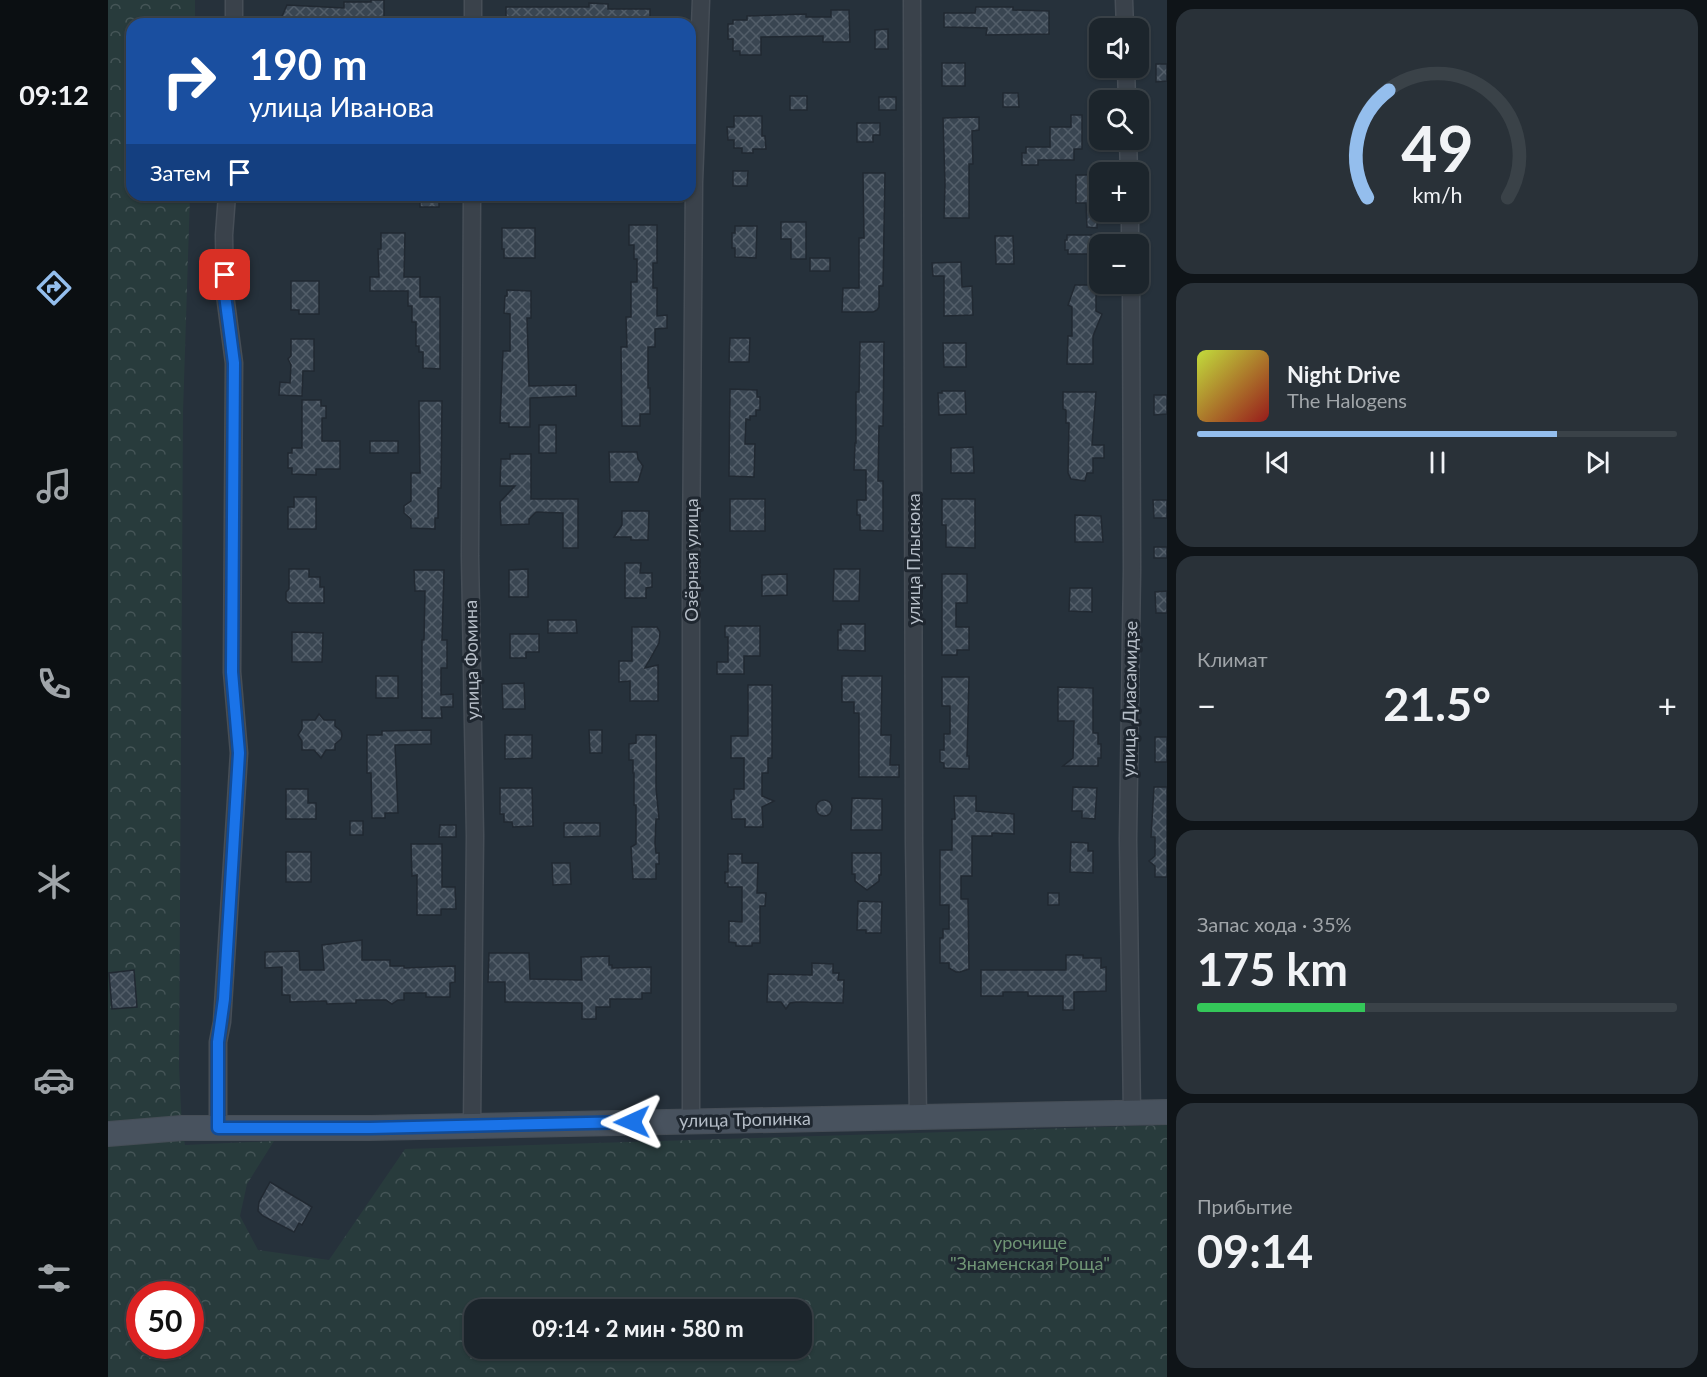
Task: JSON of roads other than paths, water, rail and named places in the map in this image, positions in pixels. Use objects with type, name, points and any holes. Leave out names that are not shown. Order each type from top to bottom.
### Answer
[{"type":"main road","name":"улица Тропинка","points":[[108,1134],[218,1128],[370,1128],[1167,1112]]},
{"type":"street","points":[[234,0],[234,18]]},
{"type":"street","points":[[473,0],[473,18]]},
{"type":"street","name":"Озёрная улица","points":[[696,139],[701,0]]},
{"type":"street","name":"улица Плысюка","points":[[912,0],[914,842],[918,1117]]},
{"type":"street","points":[[1124,0],[1125,18]]},
{"type":"street","points":[[218,1128],[218,1042],[224,999],[239,753],[232,672],[234,363],[225,295],[224,235],[227,201]]},
{"type":"street","name":"улица Фомина","points":[[472,201],[470,556],[475,848],[472,1125]]},
{"type":"street","name":"Озёрная улица","points":[[691,1121],[694,201]]},
{"type":"street","name":"улица Диасамидзе","points":[[1131,294],[1132,570],[1128,840],[1132,1114]]},
{"type":"park label","name":"урочище \"Знаменская Роща\"","points":[[1030,1253]]}]
